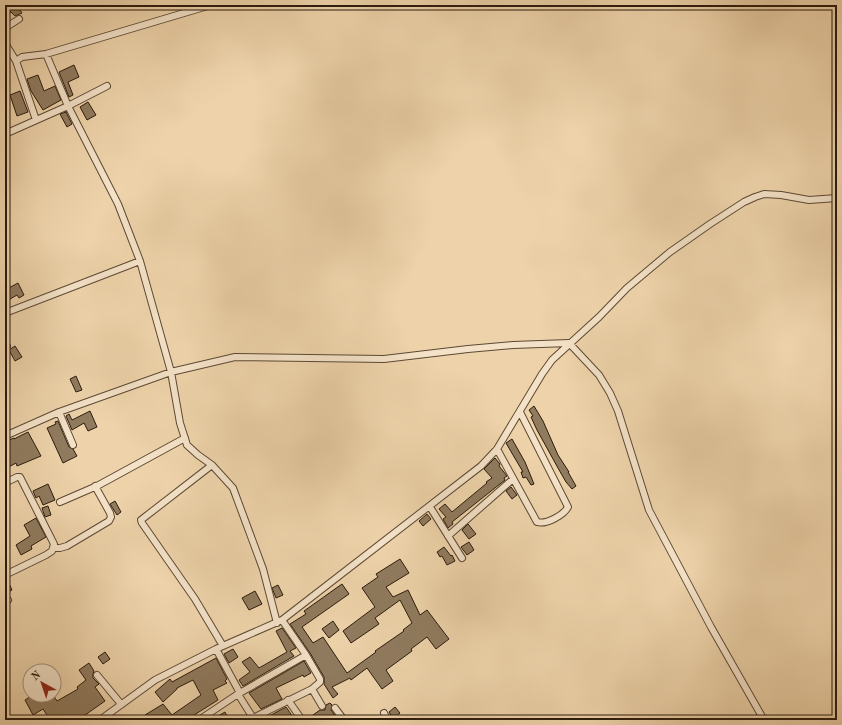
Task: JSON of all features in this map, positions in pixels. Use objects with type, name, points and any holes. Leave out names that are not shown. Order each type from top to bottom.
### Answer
[{"type":"street","points":[[16,61],[22,57],[46,54],[211,5]]},
{"type":"street","points":[[5,28],[19,19]]},
{"type":"street","points":[[5,43],[16,61],[36,120]]},
{"type":"street","points":[[46,54],[68,106],[118,204],[140,261],[171,372],[184,438],[187,445],[212,465],[233,488],[241,506],[280,622],[306,654],[320,679],[318,684],[312,688],[253,718],[216,649]]},
{"type":"street","points":[[5,134],[68,106],[107,86]]},
{"type":"street","points":[[100,720],[154,680],[216,649],[280,622],[481,466],[497,449],[520,412],[529,394],[552,360],[599,317],[627,288],[670,252],[744,202],[764,194],[781,195],[809,200],[837,198]]},
{"type":"street","points":[[5,313],[140,261]]},
{"type":"street","points":[[5,436],[59,412],[171,372],[235,357],[384,359],[513,345],[569,343],[599,375],[610,393],[618,410],[649,510],[707,620],[764,720]]},
{"type":"street","points":[[59,412],[73,445]]},
{"type":"street","points":[[497,449],[537,522],[546,522],[567,510],[568,507],[520,412]]},
{"type":"street","points":[[60,502],[95,486],[184,438]]},
{"type":"street","points":[[212,465],[141,520],[195,599],[223,646]]},
{"type":"street","points":[[5,483],[20,477],[54,544],[54,548]]},
{"type":"street","points":[[448,536],[513,479]]},
{"type":"street","points":[[5,575],[46,555],[54,548],[68,546],[109,521],[111,517],[110,513],[95,486]]},
{"type":"street","points":[[430,507],[462,558]]},
{"type":"street","points":[[199,720],[239,693],[306,654]]},
{"type":"street","points":[[97,675],[121,704]]},
{"type":"street","points":[[312,688],[322,706]]},
{"type":"street","points":[[288,700],[302,720]]},
{"type":"street","points":[[335,708],[344,720]]},
{"type":"street","points":[[384,714],[387,720]]},
{"type":"building","points":[[5,5],[19,5],[17,6],[22,13],[15,16],[11,12],[5,17]]},
{"type":"building","points":[[74,65],[79,77],[68,82],[73,95],[69,97],[59,72]]},
{"type":"building","points":[[38,75],[44,91],[55,86],[61,100],[43,110],[31,91],[27,79]]},
{"type":"building","points":[[20,91],[28,112],[17,116],[10,95]]},
{"type":"building","points":[[88,102],[96,115],[87,120],[80,107]]},
{"type":"building","points":[[66,112],[72,124],[67,127],[60,114]]},
{"type":"building","points":[[18,283],[24,295],[19,298],[17,295],[5,302],[5,290]]},
{"type":"building","points":[[15,346],[22,357],[15,361],[9,350]]},
{"type":"building","points":[[76,376],[82,390],[76,392],[70,379]]},
{"type":"building","points":[[534,406],[543,421],[558,455],[576,486],[572,489],[558,468],[531,417],[533,416],[529,410]]},
{"type":"building","points":[[90,411],[97,427],[88,431],[84,423],[72,430],[66,416],[69,414],[72,420]]},
{"type":"building","points":[[58,421],[69,447],[73,449],[77,456],[63,463],[47,428],[56,424],[55,422]]},
{"type":"building","points":[[28,432],[41,456],[17,466],[16,463],[5,469],[5,442]]},
{"type":"building","points":[[512,439],[525,462],[534,484],[531,485],[526,477],[523,478],[521,472],[523,472],[506,443]]},
{"type":"building","points":[[495,458],[507,476],[504,478],[505,480],[452,522],[453,524],[448,528],[443,519],[446,517],[439,509],[445,504],[452,512],[487,483],[486,482],[492,478],[484,469]]},
{"type":"building","points":[[48,484],[55,500],[43,505],[39,496],[36,498],[33,491]]},
{"type":"building","points":[[511,487],[517,495],[512,499],[506,491]]},
{"type":"building","points":[[115,501],[121,512],[117,515],[110,504]]},
{"type":"building","points":[[48,506],[51,515],[45,517],[42,508]]},
{"type":"building","points":[[427,514],[431,519],[423,526],[419,521]]},
{"type":"building","points":[[36,518],[46,537],[31,546],[32,549],[21,555],[16,545],[30,536],[24,525]]},
{"type":"building","points":[[468,524],[476,534],[469,539],[462,530]]},
{"type":"building","points":[[469,542],[474,550],[467,555],[461,547]]},
{"type":"building","points":[[444,547],[451,556],[452,555],[455,561],[447,565],[442,556],[440,557],[437,552]]},
{"type":"building","points":[[400,559],[409,573],[386,587],[393,597],[408,590],[420,615],[427,610],[449,639],[436,649],[427,637],[411,649],[412,651],[386,670],[393,681],[382,689],[367,668],[351,680],[350,678],[332,687],[338,694],[333,698],[324,684],[324,677],[290,624],[306,614],[304,611],[342,584],[349,594],[302,627],[313,643],[323,637],[347,673],[404,631],[403,630],[412,623],[400,600],[375,618],[379,624],[351,643],[343,631],[375,607],[362,588],[378,577],[376,574]]},
{"type":"building","points":[[5,579],[7,579],[12,590],[6,593],[5,593]]},
{"type":"building","points":[[278,585],[283,595],[276,598],[272,588]]},
{"type":"building","points":[[255,591],[262,604],[249,610],[242,598]]},
{"type":"building","points":[[333,621],[339,630],[329,638],[322,629]]},
{"type":"building","points":[[282,628],[296,648],[290,651],[294,656],[243,686],[239,680],[250,672],[242,662],[250,657],[259,668],[287,652],[276,631]]},
{"type":"building","points":[[233,649],[238,657],[229,663],[224,654]]},
{"type":"building","points":[[105,652],[110,659],[103,664],[98,657]]},
{"type":"building","points":[[216,658],[227,679],[225,681],[227,683],[213,690],[218,700],[184,720],[148,720],[145,715],[163,704],[172,715],[201,695],[193,680],[177,688],[163,702],[155,692],[170,679],[172,682]]},
{"type":"building","points":[[304,661],[311,673],[304,677],[303,675],[276,688],[282,699],[261,709],[249,693]]},
{"type":"building","points":[[89,663],[94,671],[93,678],[99,684],[95,687],[105,701],[78,720],[50,720],[43,709],[33,715],[27,703],[62,703],[62,698],[78,689],[77,687],[86,680],[79,670]]},
{"type":"building","points":[[330,703],[332,705],[331,710],[338,720],[306,720],[320,710],[325,710],[326,705]]},
{"type":"building","points":[[286,707],[295,720],[288,720],[287,717],[281,720],[262,720]]},
{"type":"building","points":[[395,707],[400,713],[393,719],[389,712]]},
{"type":"building","points":[[225,712],[229,720],[211,720]]}]
